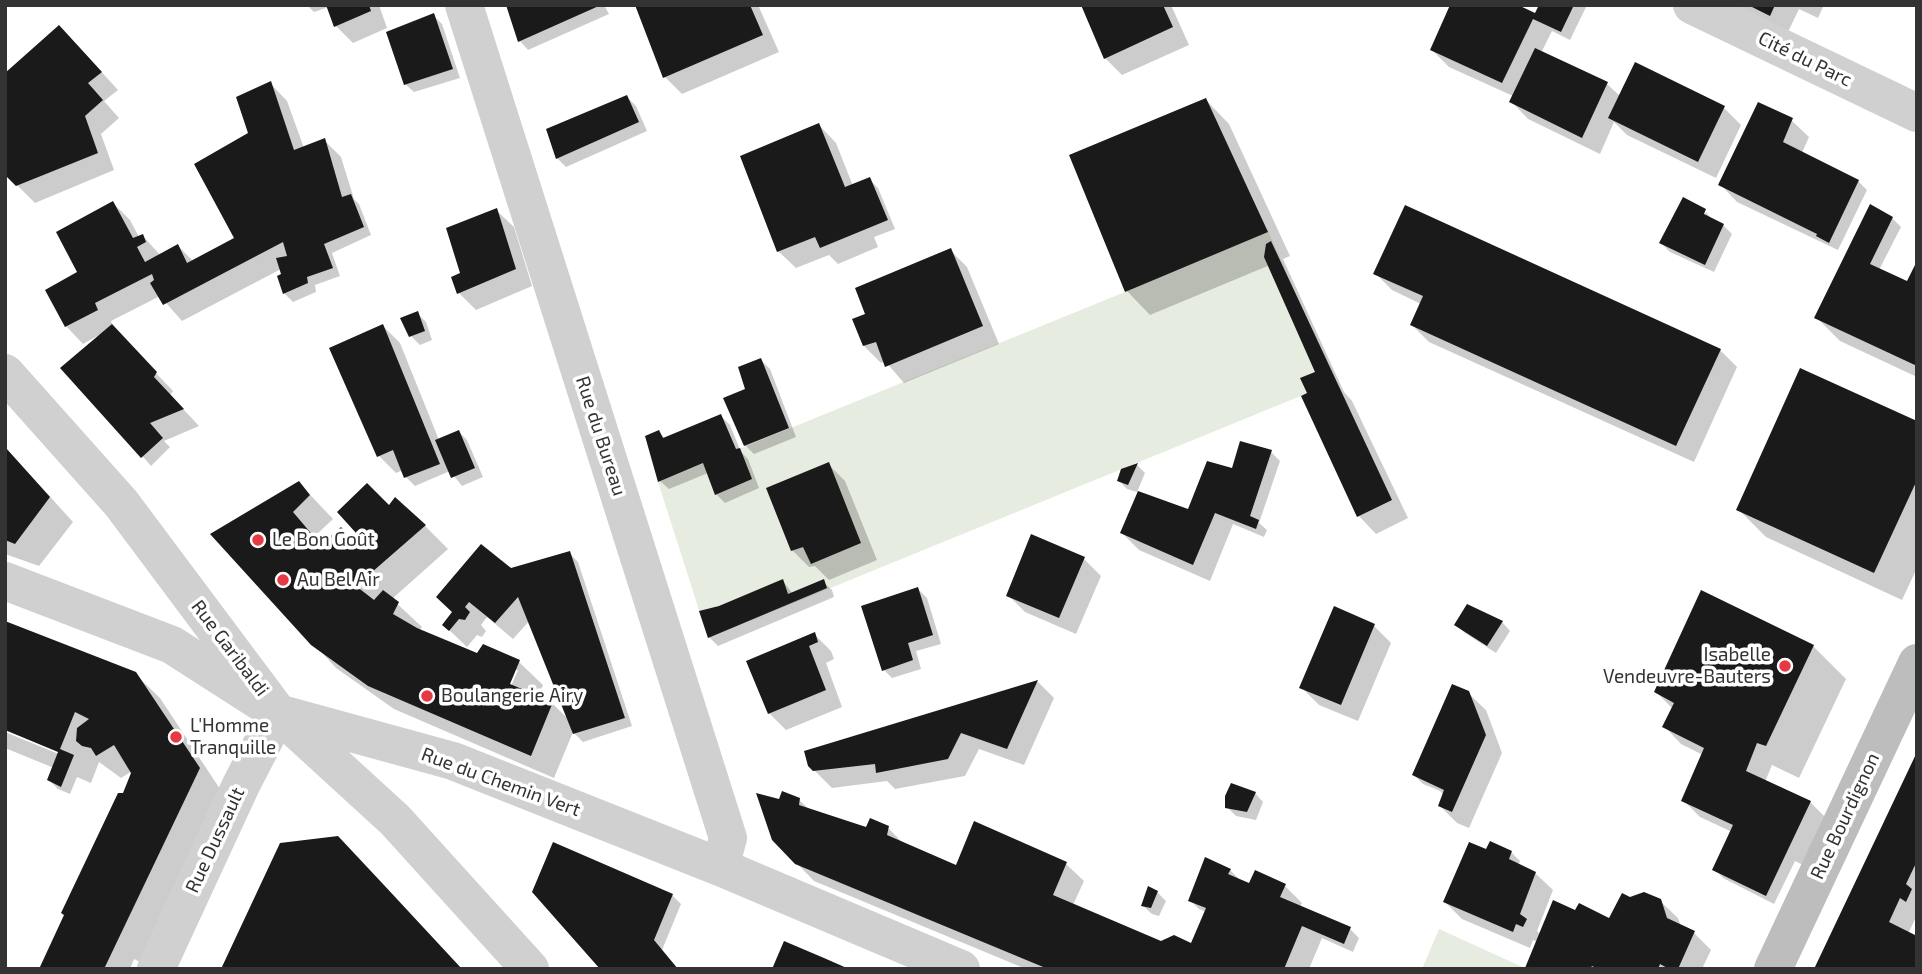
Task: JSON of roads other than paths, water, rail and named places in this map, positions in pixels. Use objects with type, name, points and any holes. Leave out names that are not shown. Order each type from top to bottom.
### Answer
[{"type":"street","name":"Rue du Bureau","points":[[464,5],[728,838],[720,867]]},
{"type":"street","name":"Cité du Parc","points":[[1692,5],[1917,113]]},
{"type":"street","name":"Rue Garibaldi","points":[[5,373],[121,503],[278,713],[395,820],[530,969]]},
{"type":"street","name":"Rue du Chemin Vert","points":[[5,581],[172,645],[278,713],[453,761],[720,867],[961,969]]},
{"type":"street","name":"Rue Bourdignon","points":[[1773,969],[1917,663]]},
{"type":"street","name":"Rue Dussault","points":[[156,969],[241,785],[278,713]]},
{"type":"place","name":"Le Bon Goût","points":[[258,540]]},
{"type":"place","name":"Au Bel Air","points":[[283,580]]},
{"type":"place","name":"Isabelle Vendeuvre-Bauters","points":[[1785,666]]},
{"type":"place","name":"Boulangerie Airy","points":[[427,696]]},
{"type":"place","name":"L'Homme Tranquille","points":[[176,737]]}]
